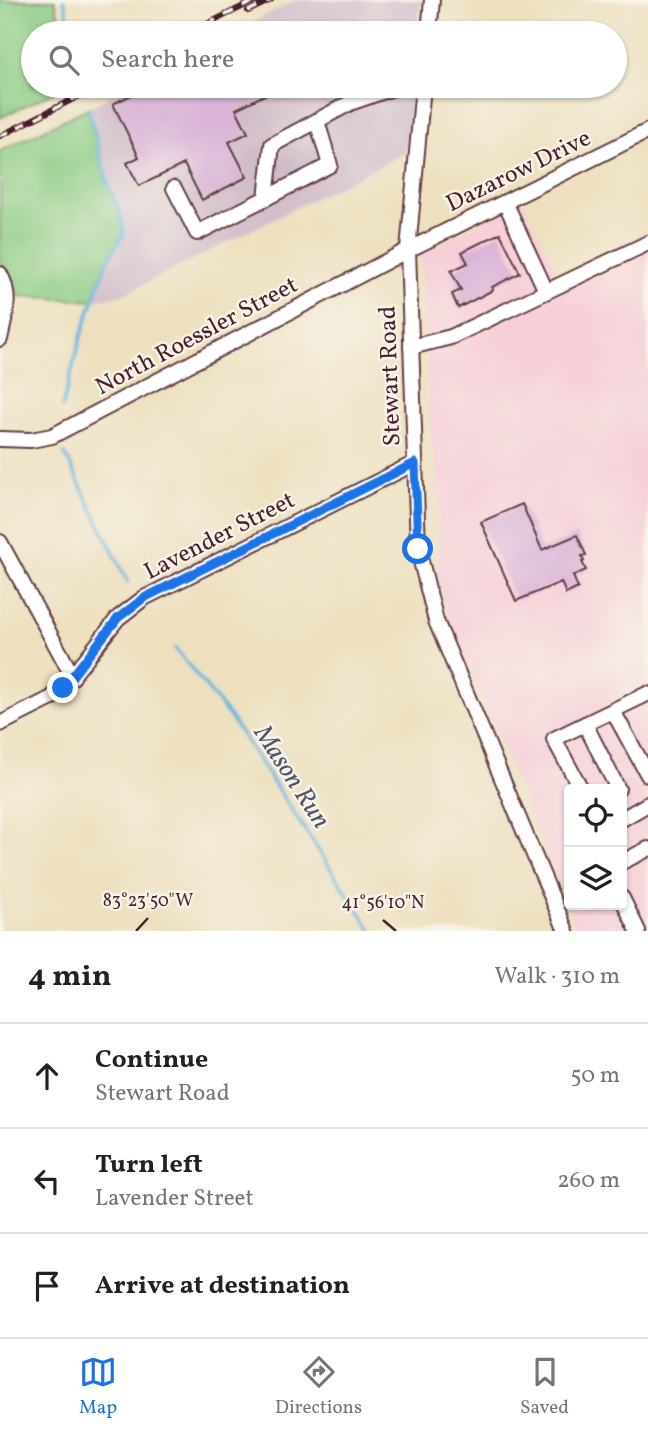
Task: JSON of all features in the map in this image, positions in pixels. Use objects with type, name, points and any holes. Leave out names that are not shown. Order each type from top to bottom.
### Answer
[{"type":"street","points":[[430,21],[432,0]]},
{"type":"street","points":[[266,198],[272,145],[364,98]]},
{"type":"street","name":"Stewart Road","points":[[423,98],[408,250],[418,549],[436,621],[566,931]]},
{"type":"street","points":[[174,188],[197,233],[330,166],[317,121]]},
{"type":"street","name":"Dazarow Drive","points":[[408,250],[648,131]]},
{"type":"street","points":[[505,202],[546,291]]},
{"type":"street","points":[[411,347],[451,337],[648,243]]},
{"type":"street","name":"North Roessler Street","points":[[0,439],[31,440],[52,436],[408,250]]},
{"type":"street","points":[[0,274],[7,297],[0,339]]},
{"type":"street","name":"Lavender Street","points":[[0,724],[50,699],[73,677],[118,618],[144,598],[415,463]]},
{"type":"street","points":[[1,549],[73,677]]},
{"type":"street","points":[[578,784],[554,739],[647,694]]},
{"type":"street","points":[[613,711],[648,775]]},
{"type":"street","points":[[585,724],[615,784]]},
{"type":"street","points":[[627,815],[648,804]]},
{"type":"street","points":[[627,860],[648,849]]},
{"type":"street","points":[[627,908],[638,931]]},
{"type":"shaded area","points":[[296,0],[421,0],[418,21],[255,21]]},
{"type":"shaded area","points":[[107,98],[411,98],[405,153],[126,293],[94,301],[107,262],[117,246],[121,217],[107,180],[88,108]]},
{"type":"shaded area","points":[[523,201],[559,275],[648,230],[648,931],[578,931],[569,910],[627,910],[627,784],[564,784],[564,897],[446,612],[436,568],[439,534],[437,482],[430,435],[421,254]]},
{"type":"green space","points":[[0,0],[55,0],[60,21],[21,21],[21,98],[41,98],[0,118]]},
{"type":"green space","points":[[88,108],[124,233],[107,262],[94,301],[17,296],[14,280],[0,261],[0,151]]},
{"type":"building","points":[[125,98],[258,98],[236,109],[248,133],[229,142],[247,177],[202,200],[184,164],[139,186],[127,163],[139,157],[113,104]]},
{"type":"building","points":[[500,233],[520,273],[458,308],[452,294],[461,290],[451,271],[468,263],[462,252]]},
{"type":"building","points":[[522,504],[542,550],[577,535],[586,555],[582,556],[582,562],[586,570],[573,576],[578,588],[566,594],[561,582],[516,601],[481,522]]},
{"type":"waterway","name":"Mason Run","points":[[64,0],[69,21]]},
{"type":"waterway","name":"Mason Run","points":[[62,407],[81,336],[107,262],[124,233],[88,108]]},
{"type":"waterway","name":"Mason Run","points":[[65,454],[128,582]]},
{"type":"waterway","name":"Mason Run","points":[[175,648],[230,717],[372,931]]},
{"type":"railway","points":[[213,21],[256,0]]},
{"type":"railway","points":[[248,11],[271,0]]},
{"type":"railway","points":[[0,136],[75,98]]},
{"type":"route","points":[[63,688],[108,629],[144,598],[415,463],[418,549]]}]
